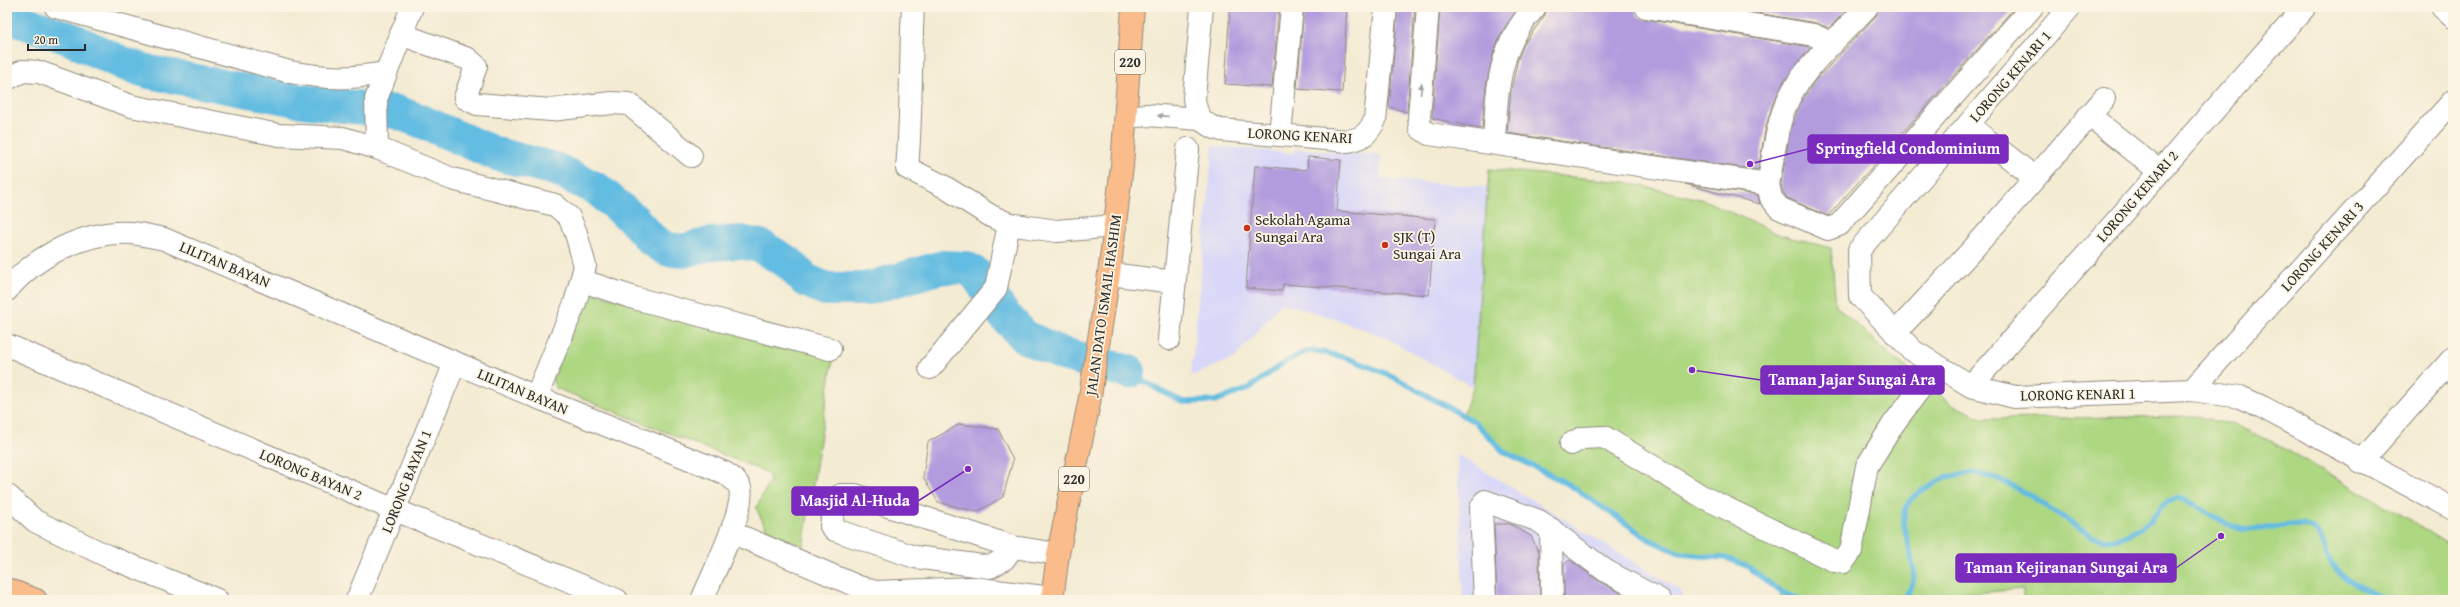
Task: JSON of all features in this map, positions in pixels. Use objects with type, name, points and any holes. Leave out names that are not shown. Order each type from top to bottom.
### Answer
[{"type":"main road","name":"JALAN DATO ISMAIL HASHIM","points":[[1052,599],[1058,554],[1089,403],[1109,274],[1126,117],[1133,7]]},
{"type":"main road","points":[[7,589],[36,600]]},
{"type":"street","points":[[56,7],[290,72],[325,78],[359,77],[385,72]]},
{"type":"street","points":[[377,145],[376,99],[385,72],[412,7]]},
{"type":"street","points":[[913,7],[910,64],[912,122],[907,168],[943,186],[991,216],[1009,224],[1057,231],[1115,226]]},
{"type":"street","points":[[1200,119],[1195,111],[1194,98],[1202,7]]},
{"type":"street","points":[[1280,135],[1292,7]]},
{"type":"street","name":"LORONG KENARI","points":[[1126,117],[1147,115],[1200,119],[1208,126],[1222,130],[1348,141],[1360,139],[1370,131],[1377,104],[1386,7]]},
{"type":"street","points":[[1428,7],[1419,117],[1420,128],[1429,134],[1768,184]]},
{"type":"street","points":[[1494,143],[1499,76],[1505,54],[1515,32],[1535,7]]},
{"type":"street","points":[[1646,7],[1814,35],[1832,44]]},
{"type":"street","points":[[1867,7],[1800,80],[1789,97],[1783,114],[1768,184],[1771,198],[1780,208],[1817,226],[1828,229],[1839,224],[2032,7]]},
{"type":"street","name":"LORONG KENARI 1","points":[[2070,7],[1859,250],[1860,296],[1913,351],[1972,386],[2015,396],[2192,390],[2240,397],[2262,407],[2361,462],[2453,509]]},
{"type":"street","name":"LORONG KENARI 2","points":[[1972,386],[2159,171],[2305,7]]},
{"type":"street","points":[[2442,7],[2453,18]]},
{"type":"street","points":[[401,34],[468,59],[476,66],[465,98],[477,104],[551,110],[612,104],[630,104],[692,156]]},
{"type":"street","points":[[7,79],[22,71],[39,72],[131,106],[279,135],[343,138],[377,145],[452,179],[555,205],[569,217],[576,232],[585,266],[583,281],[536,397]]},
{"type":"street","points":[[1895,333],[1974,248],[2034,177],[2104,100]]},
{"type":"street","name":"LORONG KENARI 3","points":[[2192,390],[2453,101]]},
{"type":"street","points":[[2089,115],[2159,171]]},
{"type":"street","points":[[1968,125],[2034,177]]},
{"type":"street","points":[[1169,339],[1188,149]]},
{"type":"street","points":[[930,368],[990,296],[1009,224]]},
{"type":"street","name":"LILITAN BAYAN","points":[[7,290],[16,280],[47,257],[78,240],[130,233],[164,239],[536,397],[725,473],[734,479],[740,488],[741,498],[731,532],[702,600]]},
{"type":"street","points":[[1109,274],[1175,282]]},
{"type":"street","points":[[583,281],[634,298],[830,349]]},
{"type":"street","name":"LORONG BAYAN 2","points":[[7,345],[394,510],[618,600]]},
{"type":"street","points":[[2361,462],[2453,358]]},
{"type":"street","name":"LORONG BAYAN 1","points":[[357,600],[455,363]]},
{"type":"street","points":[[1571,444],[1582,438],[1604,437],[1703,497],[1835,561],[1843,562],[1851,551],[1867,466],[1894,423],[1937,366]]},
{"type":"street","points":[[7,495],[35,522],[107,556],[217,600]]},
{"type":"street","points":[[1013,547],[1004,559],[990,567],[915,558],[839,534],[831,526],[835,501],[841,496],[855,495],[1013,547],[1058,554]]},
{"type":"street","points":[[1485,600],[1481,508],[1483,502],[1496,504],[1539,522],[1551,529],[1606,571],[1660,600]]},
{"type":"street","points":[[1551,529],[1552,600]]},
{"type":"street","points":[[731,532],[859,587],[876,592],[973,588],[1000,595],[1052,599]]},
{"type":"street","points":[[990,567],[1000,595]]},
{"type":"shaded area","name":"SJK (T) Sungai Ara","points":[[1213,146],[1295,153],[1295,149],[1381,155],[1380,179],[1489,187],[1473,387],[1385,337],[1331,317],[1281,303],[1235,358],[1191,376]]},
{"type":"shaded area","points":[[1457,454],[1681,591],[1682,600],[1463,600]]},
{"type":"green space","points":[[1489,169],[1625,182],[1704,200],[1780,235],[1831,248],[1836,306],[1889,354],[1953,405],[1983,419],[2195,416],[2232,424],[2269,440],[2407,518],[2453,547],[2453,600],[2023,600],[2023,589],[1948,595],[1946,600],[1780,600],[1781,592],[1747,566],[1726,558],[1682,554],[1650,540],[1570,485],[1503,451],[1475,422],[1463,415],[1473,387]]},
{"type":"green space","points":[[590,292],[834,353],[803,547],[767,530],[756,508],[770,481],[768,473],[556,388],[552,379]]},
{"type":"building","points":[[1230,7],[1279,7],[1272,87],[1225,84]]},
{"type":"building","points":[[1304,7],[1347,7],[1342,92],[1297,89]]},
{"type":"building","points":[[1398,7],[1415,7],[1407,112],[1389,107]]},
{"type":"building","points":[[1440,7],[1519,7],[1502,32],[1494,51],[1486,86],[1482,129],[1432,118]]},
{"type":"building","points":[[1547,7],[1634,7],[1638,16],[1644,19],[1811,47],[1785,79],[1773,103],[1766,126],[1758,170],[1507,133],[1511,90],[1518,59],[1524,44],[1545,15]]},
{"type":"building","points":[[1722,7],[1850,7],[1829,28],[1816,23]]},
{"type":"building","points":[[1879,7],[2015,7],[1828,216],[1787,198],[1783,192],[1781,184],[1790,132],[1800,104],[1814,82],[1876,16]]},
{"type":"building","points":[[1308,157],[1341,160],[1337,211],[1435,219],[1429,295],[1283,284],[1282,291],[1246,288],[1255,166],[1307,170]]},
{"type":"building","points":[[1685,184],[1758,195],[1760,204]]},
{"type":"building","points":[[960,424],[998,429],[1013,460],[1003,497],[977,512],[938,502],[923,477],[928,442]]},
{"type":"building","points":[[1494,524],[1510,524],[1531,536],[1539,552],[1540,600],[1497,600]]},
{"type":"building","points":[[1570,560],[1600,582],[1634,600],[1564,600],[1564,564]]},
{"type":"waterway","points":[[7,16],[71,39],[124,64],[149,72],[302,101],[396,112],[423,122],[496,154],[555,169],[597,189],[633,219],[652,240],[666,249],[683,251],[710,244],[740,242],[760,246],[789,263],[805,280],[826,289],[865,289],[943,267],[966,268],[976,274],[1004,315],[1025,337],[1063,354],[1129,372]]},
{"type":"waterway","points":[[1129,372],[1157,389],[1183,402],[1215,401],[1248,389],[1282,364],[1305,352],[1316,351],[1347,358],[1390,375],[1475,422],[1503,451],[1570,485],[1650,540],[1682,554],[1726,558],[1747,566],[1781,592],[1803,600]]},
{"type":"waterway","points":[[1900,600],[1909,591],[1913,582],[1914,571],[1904,526],[1905,510],[1909,502],[1929,486],[1944,479],[1958,475],[1971,474],[1996,478],[2009,484],[2098,539],[2113,539],[2135,531],[2148,522],[2168,502],[2176,498],[2185,500],[2224,523],[2241,529],[2249,530],[2287,525],[2311,528],[2319,535],[2329,559],[2343,577],[2358,586],[2391,600]]},
{"type":"place","name":"Springfield Condominium","points":[[1750,164]]},
{"type":"place","name":"Sekolah Agama Sungai Ara","points":[[1247,228]]},
{"type":"place","name":"SJK (T) Sungai Ara","points":[[1385,245]]},
{"type":"place","name":"Taman Jajar Sungai Ara","points":[[1692,370]]},
{"type":"place","name":"Masjid Al-Huda","points":[[968,469]]},
{"type":"place","name":"Taman Kejiranan Sungai Ara","points":[[2221,536]]}]
